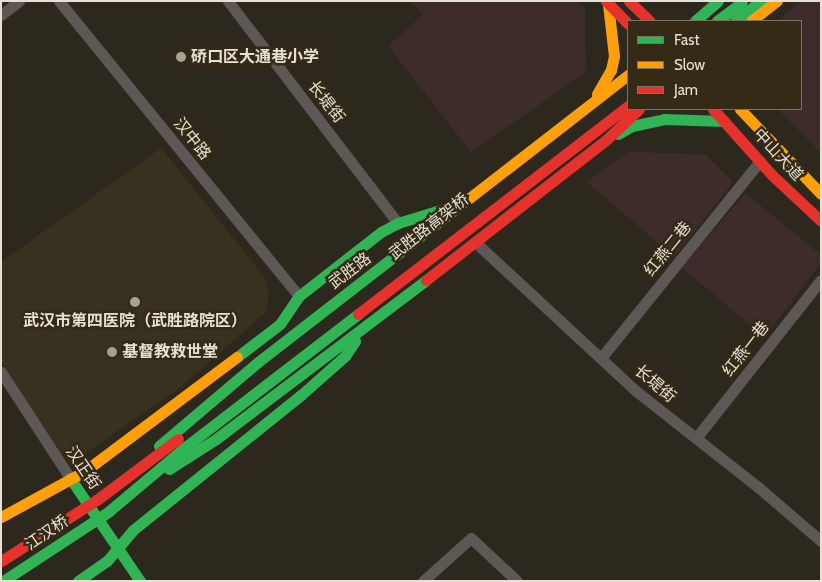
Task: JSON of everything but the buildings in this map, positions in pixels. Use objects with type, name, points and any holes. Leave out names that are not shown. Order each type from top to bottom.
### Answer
[{"type":"main road","points":[[629,1],[649,20]]},
{"type":"main road","points":[[696,20],[718,1]]},
{"type":"main road","points":[[718,20],[743,1]]},
{"type":"main road","points":[[736,20],[760,1]]},
{"type":"main road","points":[[752,20],[777,1]]},
{"type":"main road","points":[[607,2],[627,23]]},
{"type":"main road","points":[[592,101],[604,84],[614,56],[607,2]]},
{"type":"main road","name":"武胜路","points":[[98,499],[134,470],[196,412],[258,362],[592,101],[627,77]]},
{"type":"main road","name":"武胜路高架桥","points":[[180,444],[627,93]]},
{"type":"main road","name":"武胜路高架桥","points":[[180,444],[627,107]]},
{"type":"main road","points":[[143,484],[216,439],[608,139],[638,110]]},
{"type":"main road","name":"中山大道","points":[[714,110],[760,161],[821,221]]},
{"type":"main road","name":"中山大道","points":[[743,110],[821,194]]},
{"type":"main road","points":[[608,139],[632,126],[664,119],[724,120]]},
{"type":"main road","points":[[258,362],[280,324],[300,296],[381,232],[398,223],[425,217],[469,198]]},
{"type":"main road","points":[[1,517],[70,478],[85,472],[280,324]]},
{"type":"main road","points":[[78,581],[99,567],[133,530],[301,395],[345,356],[368,324]]},
{"type":"main road","points":[[134,470],[180,444]]},
{"type":"main road","points":[[143,484],[180,444]]},
{"type":"main road","name":"汉正街","points":[[70,478],[140,581]]},
{"type":"main road","name":"江汉桥","points":[[3,581],[108,512],[143,484]]},
{"type":"main road","name":"江汉桥","points":[[1,561],[98,499]]},
{"type":"street","points":[[1,14],[19,1]]},
{"type":"street","name":"汉中路","points":[[59,1],[300,296]]},
{"type":"street","name":"长堤街","points":[[228,1],[398,223]]},
{"type":"street","name":"红燕二巷","points":[[601,358],[760,161]]},
{"type":"street","name":"长堤街","points":[[475,242],[601,358],[821,541]]},
{"type":"street","name":"红燕一巷","points":[[696,438],[821,280]]},
{"type":"street","name":"汉正街","points":[[1,372],[70,478]]},
{"type":"street","points":[[423,581],[471,538],[517,581]]},
{"type":"shaded area","points":[[412,1],[577,1],[585,9],[586,72],[471,152],[388,46],[423,15]]},
{"type":"shaded area","points":[[801,1],[821,1],[821,152],[779,110],[802,110],[802,20],[778,20]]},
{"type":"shaded area","name":"武汉市第四医院（武胜路院区）","points":[[161,148],[264,276],[269,293],[266,312],[181,387],[70,464],[33,414],[1,361],[1,262]]},
{"type":"shaded area","points":[[628,152],[705,154],[733,182],[674,257],[587,182]]},
{"type":"shaded area","points":[[745,193],[821,255],[821,263],[765,337],[682,268]]},
{"type":"traffic: fast","points":[[696,20],[718,1]]},
{"type":"traffic: fast","points":[[736,20],[761,1]]},
{"type":"traffic: fast","points":[[718,20],[742,2]]},
{"type":"traffic: fast","points":[[618,134],[632,126],[664,119],[724,121]]},
{"type":"traffic: fast","points":[[237,357],[280,324],[299,296],[381,232],[398,223],[447,208]]},
{"type":"traffic: fast","points":[[159,446],[258,362],[441,220]]},
{"type":"traffic: fast","points":[[169,469],[216,439],[426,280]]},
{"type":"traffic: fast","points":[[3,581],[108,512],[184,448],[358,314]]},
{"type":"traffic: fast","points":[[78,581],[107,561],[133,530],[301,395],[345,356],[355,341]]},
{"type":"traffic: fast","points":[[70,478],[140,581]]},
{"type":"traffic: slow","points":[[752,20],[777,1]]},
{"type":"traffic: slow","points":[[597,94],[611,70],[614,56],[608,4]]},
{"type":"traffic: slow","points":[[441,220],[627,76]]},
{"type":"traffic: slow","points":[[741,110],[821,194]]},
{"type":"traffic: slow","points":[[1,517],[85,471],[237,357]]},
{"type":"traffic: jam","points":[[606,1],[627,23]]},
{"type":"traffic: jam","points":[[629,1],[649,20]]},
{"type":"traffic: jam","points":[[358,314],[627,107]]},
{"type":"traffic: jam","points":[[426,280],[607,139],[638,110]]},
{"type":"traffic: jam","points":[[714,110],[772,175],[821,221]]},
{"type":"traffic: jam","points":[[1,561],[98,499],[178,439]]},
{"type":"place","name":"硚口区大通巷小学","points":[[181,57]]},
{"type":"place","name":"武汉市第四医院（武胜路院区）","points":[[135,302]]},
{"type":"place","name":"基督教救世堂","points":[[112,352]]}]
